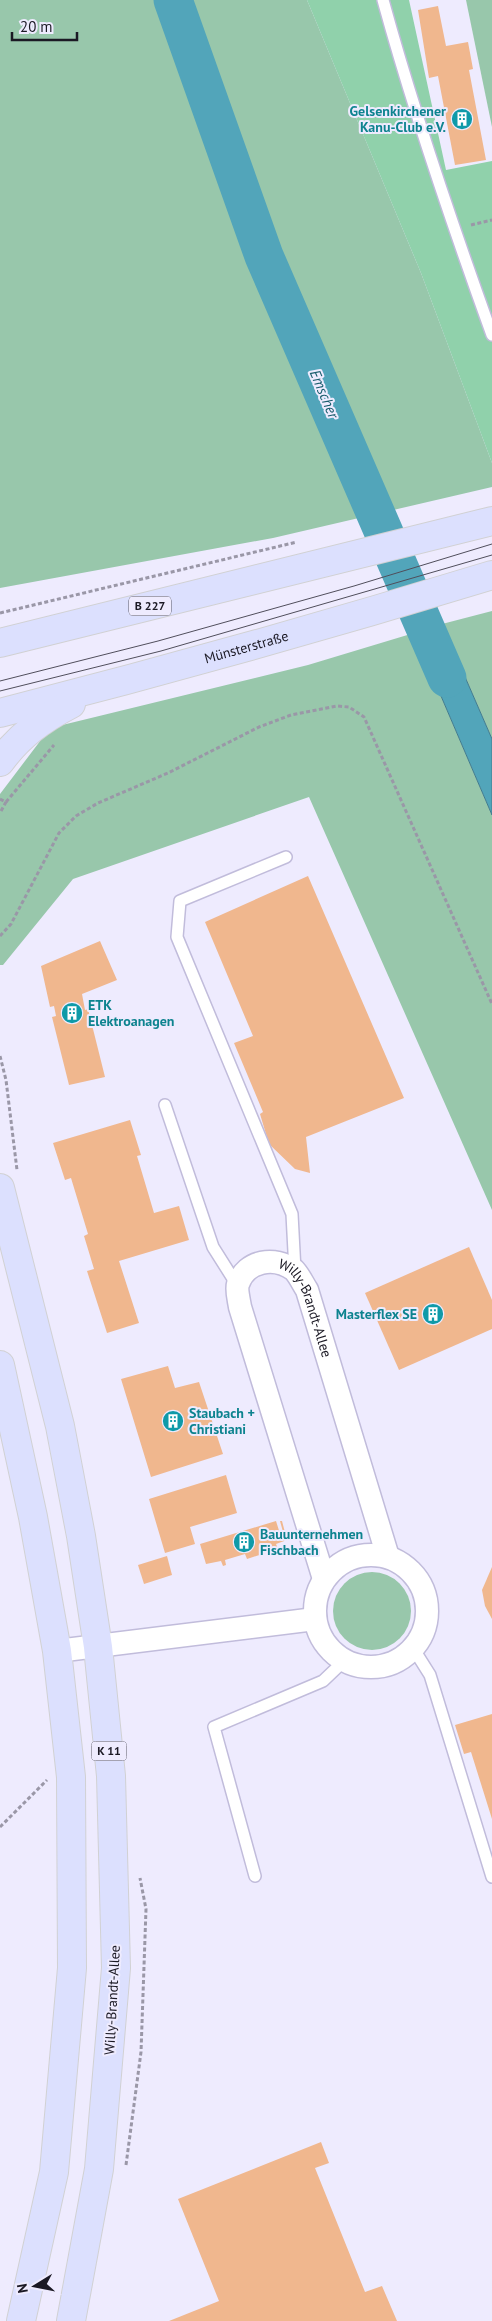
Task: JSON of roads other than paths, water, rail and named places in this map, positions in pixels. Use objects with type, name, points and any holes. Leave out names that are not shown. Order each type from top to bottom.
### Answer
[{"type":"main road","name":"B 227","points":[[0,643],[481,523]]},
{"type":"main road","name":"Münsterstraße","points":[[0,713],[108,686],[366,613],[492,575]]},
{"type":"main road","points":[[0,762],[11,748],[46,717],[108,686]]},
{"type":"main road","name":"Willy-Brandt-Allee","points":[[0,1188],[60,1426],[98,1647],[112,1776],[116,1968],[99,2169],[71,2321]]},
{"type":"main road","points":[[0,1365],[33,1516],[57,1651],[71,1777],[72,1968],[54,2172],[20,2321]]},
{"type":"street","name":"Willy-Brandt-Allee","points":[[237,1285],[245,1271],[262,1261],[279,1262],[295,1271],[307,1290],[388,1557]]},
{"type":"street","points":[[237,1285],[240,1307],[324,1579]]},
{"type":"street","points":[[362,1556],[388,1557],[410,1568],[419,1582],[425,1598],[427,1616],[422,1633],[413,1648],[398,1659],[381,1666],[362,1666],[345,1660],[330,1649],[319,1634],[314,1608],[324,1579],[346,1562],[362,1556]]},
{"type":"street","points":[[57,1651],[315,1618]]},
{"type":"lane","points":[[383,0],[399,57],[455,231],[492,335]]},
{"type":"lane","points":[[286,856],[180,901],[177,938],[292,1214],[295,1271]]},
{"type":"lane","points":[[165,1105],[213,1247],[237,1285]]},
{"type":"lane","points":[[413,1648],[430,1675],[492,1877]]},
{"type":"lane","points":[[255,1876],[214,1727],[323,1681],[345,1660]]},
{"type":"water","points":[[442,624],[492,739],[492,815],[414,633]]},
{"type":"waterway","name":"Emscher","points":[[173,0],[264,256],[447,678]]},
{"type":"tram line","points":[[0,681],[158,641],[354,586],[492,544]]},
{"type":"tram line","points":[[0,691],[161,651],[492,555]]},
{"type":"place","name":"Gelsenkirchener Kanu-Club e.V.","points":[[462,119]]},
{"type":"place","name":"ETK Elektroanagen","points":[[72,1013]]},
{"type":"place","name":"Masterflex SE","points":[[433,1314]]},
{"type":"place","name":"Staubach + Christiani","points":[[173,1421]]},
{"type":"place","name":"Bauunternehmen Fischbach","points":[[244,1542]]}]
